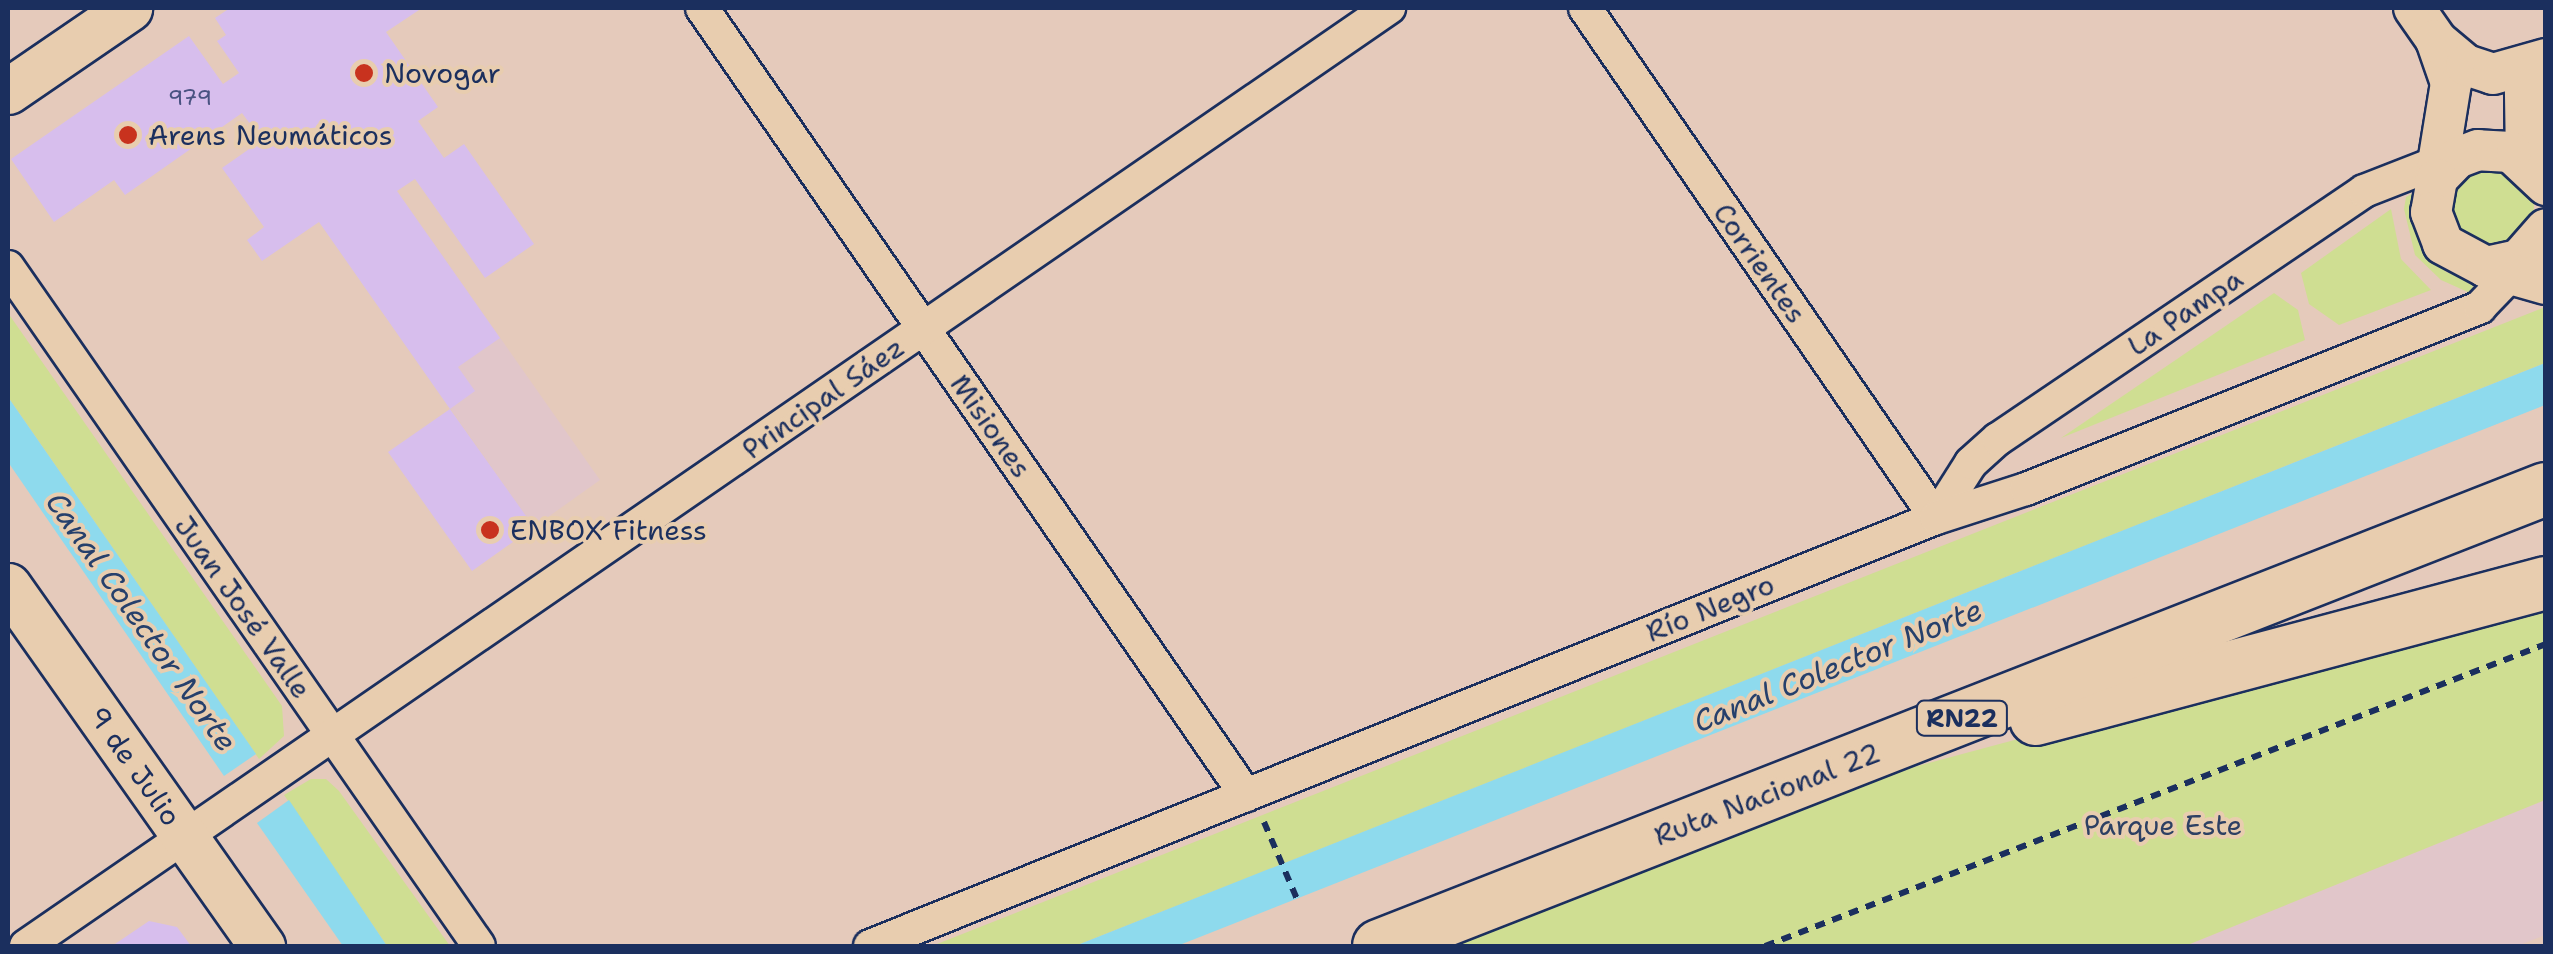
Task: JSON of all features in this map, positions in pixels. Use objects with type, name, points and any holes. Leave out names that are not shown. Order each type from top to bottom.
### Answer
[{"type":"highway","name":"Ruta Nacional 22","points":[[1379,946],[2546,489]]},
{"type":"highway","points":[[1802,780],[2546,583]]},
{"type":"main road","points":[[8,91],[129,8]]},
{"type":"main road","name":"9 de Julio","points":[[8,586],[262,946]]},
{"type":"street","name":"Misiones","points":[[702,8],[1246,795]]},
{"type":"street","name":"Principal Sáez","points":[[26,946],[1390,8]]},
{"type":"street","name":"Corrientes","points":[[1584,8],[1936,518]]},
{"type":"street","points":[[2425,24],[2466,66],[2493,74],[2546,60]]},
{"type":"street","points":[[2425,24],[2452,96],[2447,166],[2431,212],[2443,244],[2525,261]]},
{"type":"street","points":[[2539,174],[2524,92],[2546,60]]},
{"type":"street","points":[[2447,166],[2495,148],[2539,174]]},
{"type":"street","name":"La Pampa","points":[[1936,518],[1971,463],[1998,439],[2374,185],[2447,166]]},
{"type":"street","name":"Río Negro","points":[[870,946],[1936,518],[2026,489],[2480,307],[2525,261]]},
{"type":"street","name":"Juan José Valle","points":[[8,267],[479,946]]},
{"type":"path","points":[[1765,946],[2546,644]]},
{"type":"path","points":[[1283,864],[1297,899]]},
{"type":"shaded area","points":[[428,235],[600,480],[534,527],[361,282]]},
{"type":"shaded area","points":[[2545,800],[2545,935],[2517,946],[2185,946]]},
{"type":"green space","points":[[2491,164],[2515,171],[2527,183],[2534,207],[2527,231],[2515,243],[2491,250],[2467,243],[2455,231],[2448,207],[2455,183],[2467,171]]},
{"type":"green space","points":[[2420,189],[2415,224],[2421,247],[2446,272],[2475,282],[2470,293],[2441,280],[2415,255],[2404,209],[2406,197]]},
{"type":"green space","points":[[2391,209],[2401,259],[2431,290],[2339,325],[2309,304],[2301,273]]},
{"type":"green space","points":[[2274,293],[2298,310],[2305,340],[2061,438]]},
{"type":"green space","points":[[2545,307],[2545,363],[1298,858],[1075,946],[932,946]]},
{"type":"green space","points":[[8,313],[282,706],[284,736],[259,759],[8,397]]},
{"type":"green space","name":"Parque Este","points":[[2545,597],[2545,800],[2185,946],[1453,946],[1899,771]]},
{"type":"green space","points":[[311,779],[326,779],[339,791],[450,946],[387,946],[284,795]]},
{"type":"water","name":"Canal Colector Norte","points":[[2545,363],[2545,405],[1177,946],[1075,946]]},
{"type":"water","name":"Canal Colector Norte","points":[[8,397],[256,754],[224,776],[8,462]]},
{"type":"water","points":[[289,800],[387,946],[343,946],[257,823]]},
{"type":"building","points":[[230,8],[422,8],[386,32],[438,107],[418,121],[444,158],[464,144],[534,244],[485,278],[415,179],[397,191],[500,338],[458,367],[475,391],[450,409],[319,222],[262,261],[247,240],[264,227],[222,168],[262,140],[242,113],[125,195],[114,180],[54,222],[11,159],[189,36],[223,84],[239,73],[217,41],[226,35],[215,18]]},
{"type":"building","points":[[450,409],[534,527],[472,571],[388,452]]},
{"type":"building","points":[[149,921],[177,927],[191,946],[112,946]]},
{"type":"place","name":"Novogar","points":[[364,73]]},
{"type":"place","name":"Arens Neumáticos","points":[[128,135]]},
{"type":"place","name":"ENBOX Fitness","points":[[490,530]]}]
